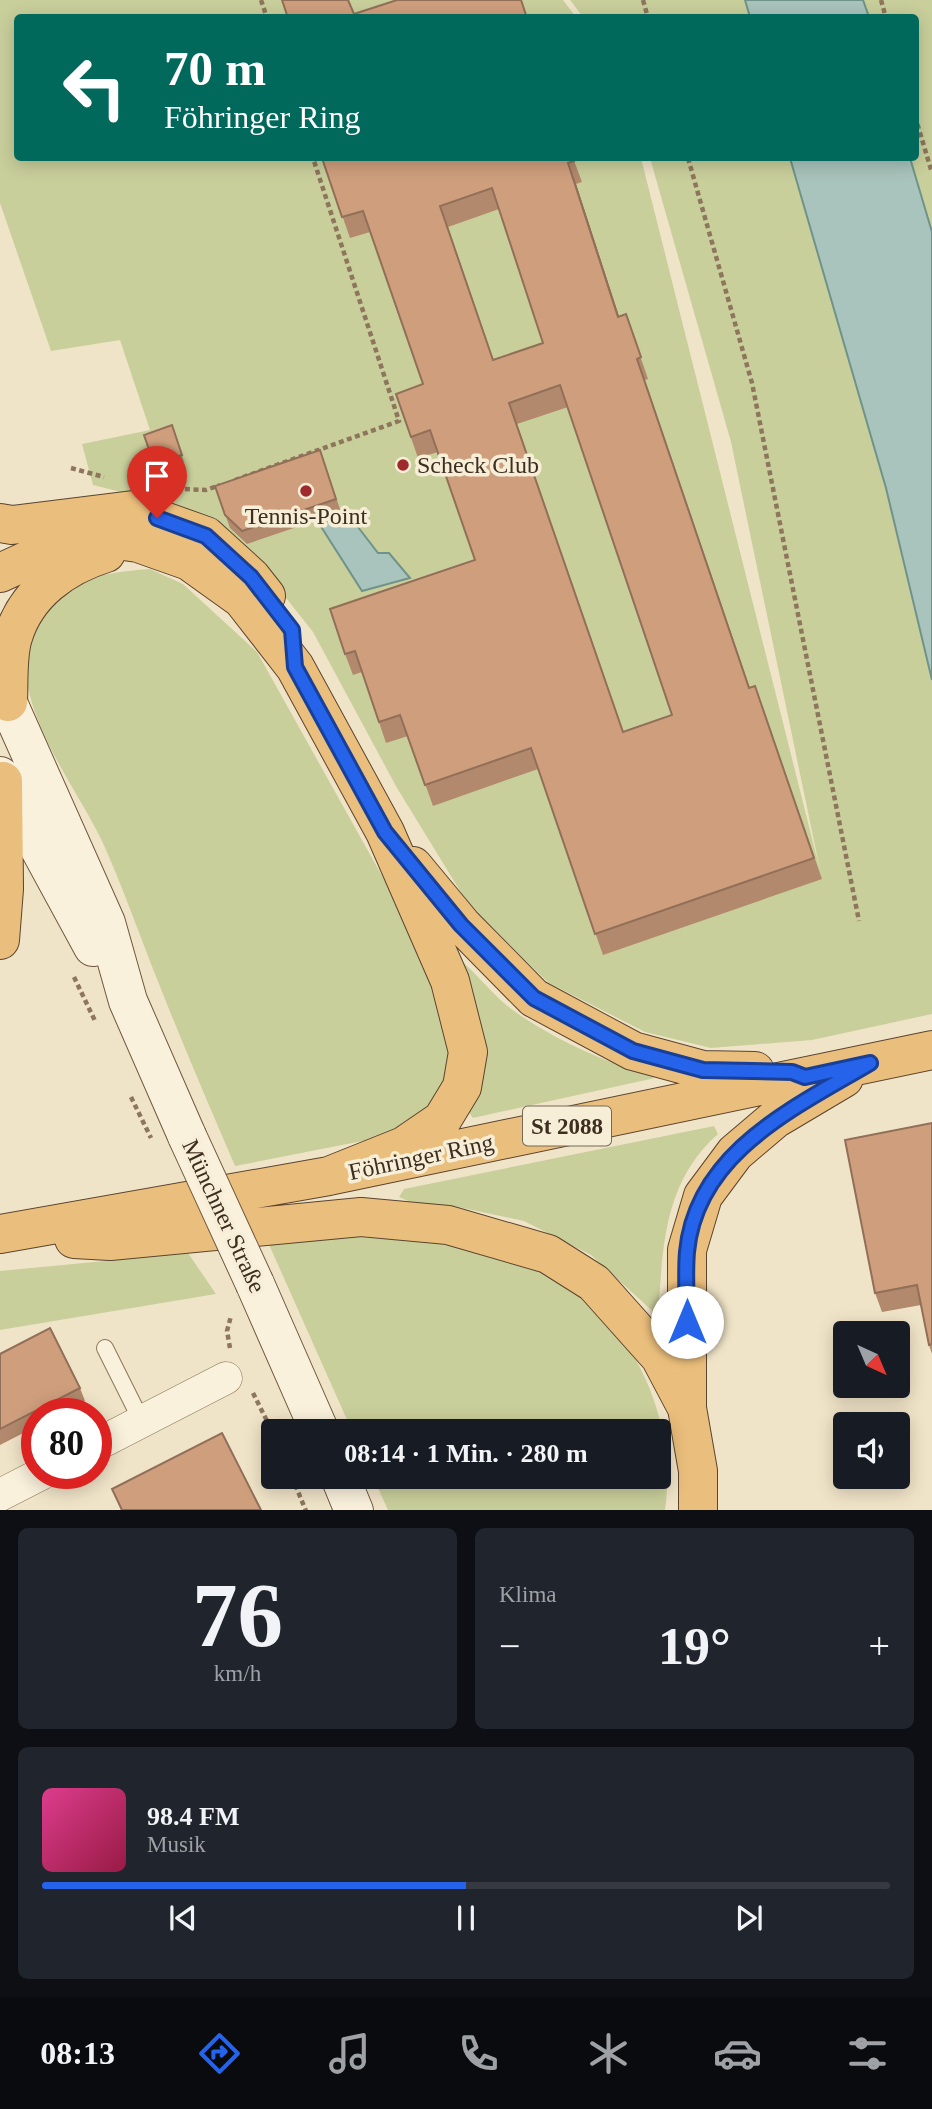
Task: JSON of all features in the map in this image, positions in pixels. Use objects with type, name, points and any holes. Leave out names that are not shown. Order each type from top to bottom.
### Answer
[{"type":"highway","points":[[0,523],[12,525],[133,510],[206,536],[251,577],[292,630],[295,667]]},
{"type":"highway","points":[[0,573],[50,550],[95,537],[138,543],[189,561],[242,599],[295,667],[385,832],[450,981],[468,1052],[461,1087],[442,1120],[404,1146],[329,1176]]},
{"type":"highway","points":[[4,694],[13,637],[38,591],[76,562],[138,543]]},
{"type":"highway","points":[[0,940],[4,900],[1,779]]},
{"type":"highway","points":[[385,832],[461,925],[534,998],[633,1051],[703,1070],[792,1072],[805,1077]]},
{"type":"highway","name":"Föhringer Ring","points":[[0,1235],[329,1176],[927,1051]]},
{"type":"highway","points":[[698,1510],[698,1471],[687,1408],[687,1250],[703,1196],[734,1153],[775,1119],[870,1063]]},
{"type":"highway","points":[[0,1235],[110,1241],[360,1217],[448,1225],[548,1254],[594,1283],[660,1357],[687,1408]]},
{"type":"main road","name":"Münchner Straße","points":[[4,694],[106,923],[128,1001],[314,1419]]},
{"type":"main road","name":"Münchner Straße","points":[[1,779],[87,938],[128,1001]]},
{"type":"main road","points":[[345,1489],[354,1510]]},
{"type":"street","points":[[112,1437],[226,1378]]},
{"type":"street","points":[[0,1495],[21,1484]]},
{"type":"lane","points":[[105,1348],[142,1422]]},
{"type":"path","points":[[919,129],[932,173]]},
{"type":"path","points":[[181,489],[206,490],[398,421],[314,161]]},
{"type":"path","points":[[689,161],[752,383],[859,921]]},
{"type":"path","points":[[71,468],[107,478]]},
{"type":"path","points":[[69,969],[99,1029]]},
{"type":"path","points":[[126,1087],[131,1097]]},
{"type":"path","points":[[297,1489],[306,1510]]},
{"type":"green space","name":"Scheck Club","points":[[0,0],[563,0],[574,14],[14,14],[14,161],[642,161],[820,870],[731,442],[651,161],[791,161],[886,488],[932,680],[932,1014],[812,1040],[711,1048],[645,1032],[549,983],[473,912],[397,788],[313,632],[252,555],[176,506],[93,485],[82,444],[150,430],[120,340],[51,351],[0,203]]},
{"type":"green space","points":[[570,0],[745,0],[749,14],[581,14]]},
{"type":"green space","points":[[863,0],[932,0],[932,232],[911,161],[919,161],[919,14],[868,14]]},
{"type":"green space","points":[[150,569],[183,584],[257,652],[405,917],[447,1012],[452,1069],[424,1115],[388,1136],[235,1166],[177,1030],[102,841],[41,728],[27,680],[26,656],[31,632],[40,613],[52,599],[86,580],[106,574]]},
{"type":"green space","points":[[464,963],[514,1011],[547,1032],[582,1050],[655,1078],[473,1118],[464,1106],[481,1048],[480,1019]]},
{"type":"green space","points":[[714,1126],[718,1134],[686,1173],[669,1218],[658,1316],[591,1255],[524,1221],[453,1206],[413,1203],[399,1197],[404,1189]]},
{"type":"green space","points":[[332,1235],[434,1243],[486,1251],[533,1265],[566,1283],[595,1307],[619,1334],[639,1366],[654,1400],[659,1419],[347,1419],[267,1240]]},
{"type":"green space","points":[[188,1253],[216,1294],[0,1330],[0,1271]]},
{"type":"green space","points":[[378,1489],[666,1489],[665,1510],[388,1510]]},
{"type":"water","points":[[745,0],[863,0],[868,14],[749,14]]},
{"type":"water","points":[[791,161],[911,161],[932,232],[932,680],[886,488]]},
{"type":"water","points":[[348,514],[378,553],[389,553],[410,578],[362,591],[320,525]]},
{"type":"building","points":[[282,0],[348,0],[354,14],[287,14]]},
{"type":"building","points":[[397,0],[521,0],[526,14],[354,14]]},
{"type":"building","points":[[323,161],[574,161],[568,163],[618,317],[626,314],[641,357],[637,359],[749,688],[755,686],[814,858],[595,934],[531,748],[425,785],[400,715],[379,722],[355,651],[345,654],[330,609],[475,560],[430,430],[411,437],[396,394],[423,384],[363,211],[342,217]],"holes":[[[492,188],[543,343],[493,360],[440,206]],[[560,385],[672,715],[623,732],[509,403]]]},
{"type":"building","points":[[172,425],[182,455],[154,464],[144,435]]},
{"type":"building","points":[[320,450],[336,499],[242,531],[225,515],[215,486]]},
{"type":"building","points":[[932,1123],[932,1344],[929,1345],[917,1285],[875,1293],[845,1140]]},
{"type":"building","points":[[50,1328],[80,1388],[60,1398],[21,1398],[21,1418],[0,1429],[0,1354]]},
{"type":"building","points":[[222,1433],[261,1510],[122,1510],[112,1489]]},
{"type":"place","name":"Scheck Club","points":[[403,465]]},
{"type":"place","name":"Tennis-Point","points":[[306,491]]},
{"type":"route","points":[[157,518],[206,536],[251,577],[292,630],[295,667],[385,832],[461,925],[534,998],[633,1051],[703,1070],[792,1072],[805,1077],[870,1063],[775,1119],[734,1153],[703,1196],[687,1250],[687,1322]]}]
